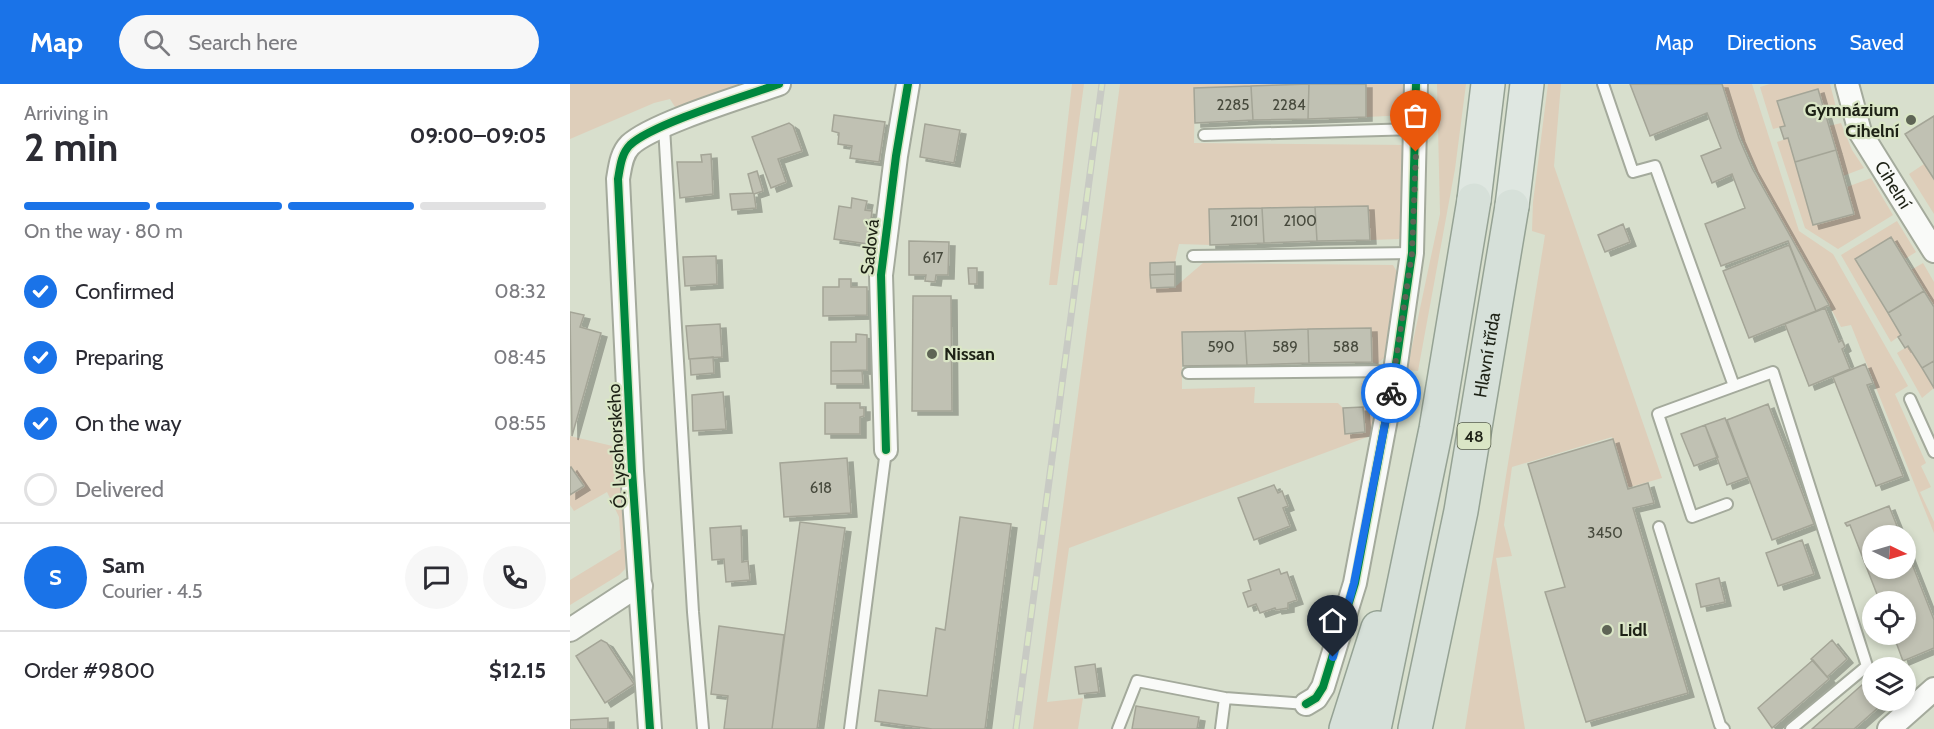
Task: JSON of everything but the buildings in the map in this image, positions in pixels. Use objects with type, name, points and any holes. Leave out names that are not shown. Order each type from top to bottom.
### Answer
[{"type":"highway","name":"48","points":[[1374,729],[1450,353],[1474,200]]},
{"type":"highway","name":"Hlavní třída","points":[[1415,729],[1465,490],[1512,206]]},
{"type":"highway","name":"48","points":[[1346,729],[1361,675],[1421,505]]},
{"type":"highway","name":"48","points":[[1425,729],[1430,665]]},
{"type":"main road","name":"48","points":[[1474,200],[1488,84]]},
{"type":"main road","name":"Hlavní třída","points":[[1512,206],[1527,84]]},
{"type":"street","points":[[664,127],[779,84]]},
{"type":"street","name":"Sadová","points":[[886,450],[881,275],[896,156],[908,84]]},
{"type":"street","points":[[1306,704],[1316,698],[1323,687],[1352,594],[1395,371],[1412,253],[1417,129],[1416,84]]},
{"type":"street","name":"Cihelní","points":[[1847,84],[1860,132],[1934,252]]},
{"type":"street","name":"Ó. Lysohorského","points":[[650,729],[624,316],[618,179],[620,162],[629,146],[664,127]]},
{"type":"street","points":[[570,630],[631,590],[641,586]]},
{"type":"street","points":[[1916,699],[1934,689]]},
{"type":"street","points":[[1889,729],[1898,711]]},
{"type":"lane","points":[[1603,84],[1633,172],[1655,166],[1734,386]]},
{"type":"lane","points":[[664,127],[693,612],[703,729]]},
{"type":"lane","points":[[1204,135],[1417,129]]},
{"type":"lane","points":[[1193,256],[1412,253]]},
{"type":"lane","points":[[1188,373],[1395,371]]},
{"type":"lane","points":[[1726,504],[1692,517],[1658,414],[1773,372],[1866,657]]},
{"type":"lane","points":[[1910,399],[1934,452]]},
{"type":"lane","points":[[850,729],[886,450]]},
{"type":"lane","points":[[1659,527],[1720,725],[1724,729]]},
{"type":"lane","points":[[1791,729],[1862,675]]},
{"type":"lane","points":[[1118,729],[1137,681],[1225,698],[1306,704]]},
{"type":"lane","points":[[1221,729],[1225,698]]},
{"type":"shaded area","points":[[570,84],[747,84],[677,110],[670,99],[654,103],[570,139]]},
{"type":"shaded area","points":[[1072,84],[1084,84],[1057,285],[1049,285]]},
{"type":"shaded area","points":[[1120,84],[1313,84],[1195,88],[1194,143],[1409,145],[1409,221],[1399,239],[1370,240],[1368,206],[1210,209],[1210,245],[1179,244],[1175,262],[1150,263],[1151,288],[1175,287],[1203,263],[1393,265],[1397,272],[1384,358],[1377,364],[1372,362],[1371,328],[1182,333],[1182,389],[1255,387],[1254,403],[1338,403],[1343,408],[1345,434],[1365,432],[1361,383],[1372,386],[1378,393],[1370,436],[1069,548],[1047,702],[1083,698],[1078,729],[1033,729]]},
{"type":"shaded area","points":[[1366,84],[1408,84],[1409,115],[1366,117]]},
{"type":"shaded area","points":[[1437,84],[1466,84],[1455,169],[1418,371],[1407,370],[1440,214]]},
{"type":"shaded area","points":[[1548,84],[1561,84],[1554,166],[1662,478],[1627,488],[1612,437],[1512,467],[1504,525],[1512,556],[1496,558],[1525,729],[1465,729],[1545,235],[1532,231],[1533,202]]},
{"type":"shaded area","points":[[1722,84],[1752,84],[1799,231],[1833,254],[1908,386],[1895,394],[1926,463],[1921,466],[1931,487],[1920,492],[1934,522],[1934,533],[1851,325],[1841,327],[1775,209],[1746,148]]},
{"type":"shaded area","points":[[1770,84],[1830,84],[1837,111],[1825,114],[1818,89],[1778,100],[1785,126],[1773,129],[1760,87]]},
{"type":"shaded area","points":[[1841,123],[1852,150],[1864,168],[1843,176],[1829,126]]},
{"type":"shaded area","points":[[1788,138],[1813,225],[1854,214],[1847,187],[1871,178],[1893,215],[1838,249],[1805,228],[1777,142]]},
{"type":"shaded area","points":[[1924,164],[1934,180],[1934,214],[1909,174]]},
{"type":"shaded area","points":[[1897,221],[1916,252],[1905,259],[1891,237],[1855,259],[1901,335],[1891,342],[1841,255]]},
{"type":"shaded area","points":[[1923,263],[1934,282],[1934,307],[1911,270]]},
{"type":"shaded area","points":[[1908,346],[1934,388],[1922,398],[1897,353]]},
{"type":"shaded area","points":[[570,436],[621,448],[626,558],[625,569],[619,575],[570,605],[570,580],[621,549],[619,517],[607,492],[574,511],[570,505]]},
{"type":"railway","points":[[1016,729],[1102,84]]},
{"type":"cycle path","points":[[650,729],[632,471],[618,179],[620,166],[630,145],[658,128],[779,84]]},
{"type":"cycle path","points":[[886,450],[881,275],[896,156],[908,84]]},
{"type":"cycle path","points":[[1306,704],[1316,698],[1323,687],[1355,583],[1395,371],[1412,253],[1416,84]]},
{"type":"way so far","points":[[1391,393],[1412,253],[1416,152]]},
{"type":"place","name":"Gymnázium Cihelní","points":[[1911,120]]},
{"type":"place","name":"Nissan","points":[[932,354]]},
{"type":"place","name":"Lidl","points":[[1607,630]]},
{"type":"route","points":[[1333,657],[1354,583],[1391,393]]}]
